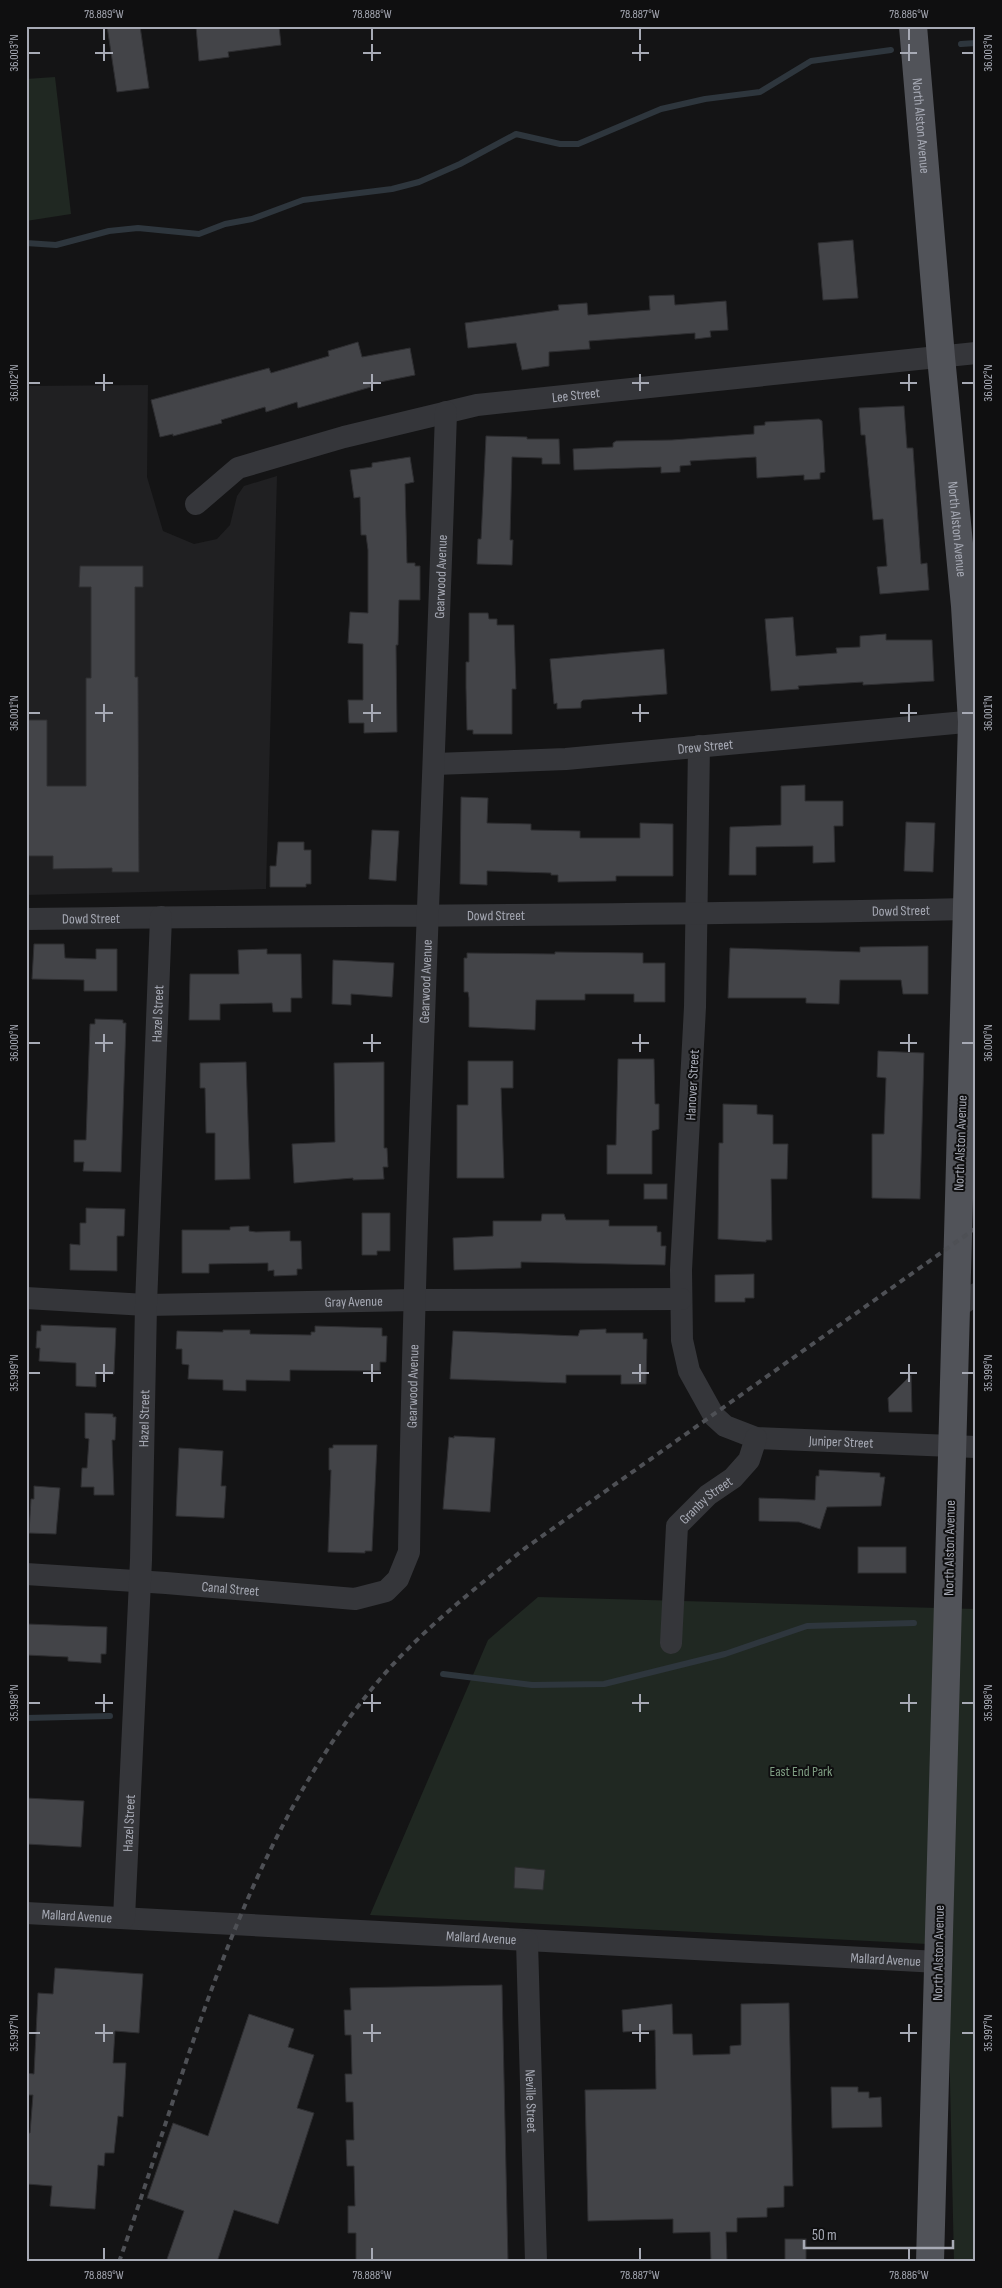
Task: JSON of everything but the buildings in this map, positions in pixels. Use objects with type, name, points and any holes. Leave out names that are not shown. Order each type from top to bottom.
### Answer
[{"type":"main road","name":"North Alston Avenue","points":[[913,26],[974,722],[966,910],[964,1447],[938,1962],[930,2262]]},
{"type":"street","name":"Lee Street","points":[[196,504],[238,468],[446,412],[515,399],[976,354]]},
{"type":"street","name":"Gearwood Avenue","points":[[409,1552],[415,1300],[446,412]]},
{"type":"street","name":"Drew Street","points":[[435,764],[566,759],[974,722]]},
{"type":"street","name":"Hanover Street","points":[[699,746],[697,915],[681,1299],[682,1340],[686,1363],[696,1386],[714,1416]]},
{"type":"street","name":"Dowd Street","points":[[26,919],[428,914],[697,915],[966,910]]},
{"type":"street","name":"Hazel Street","points":[[124,1918],[140,1581],[146,1304],[161,917]]},
{"type":"street","name":"Gray Avenue","points":[[26,1298],[146,1304],[681,1299]]},
{"type":"street","name":"Juniper Street","points":[[714,1416],[725,1426],[756,1438],[964,1447]]},
{"type":"street","name":"Granby Street","points":[[671,1643],[677,1526],[708,1495],[733,1478],[749,1460],[756,1438]]},
{"type":"street","name":"Canal Street","points":[[26,1574],[140,1581],[355,1599],[386,1591],[398,1579],[409,1552]]},
{"type":"street","name":"Mallard Avenue","points":[[26,1913],[938,1962]]},
{"type":"street","name":"Neville Street","points":[[527,1941],[536,2262]]},
{"type":"shaded area","points":[[148,385],[147,477],[163,531],[194,544],[217,539],[230,525],[237,496],[244,486],[277,476],[266,889],[26,895],[26,386]]},
{"type":"green space","points":[[55,77],[71,214],[26,221],[26,79]]},
{"type":"green space","name":"East End Park","points":[[538,1597],[976,1609],[976,2262],[954,2262],[947,1945],[370,1915],[488,1640]]},
{"type":"waterway","points":[[961,44],[976,43]]},
{"type":"waterway","points":[[26,243],[56,245],[109,231],[138,228],[199,234],[225,224],[252,219],[303,200],[392,189],[419,182],[460,164],[516,134],[560,144],[578,144],[661,109],[705,99],[760,92],[811,61],[891,50]]},
{"type":"waterway","points":[[443,1674],[532,1685],[604,1684],[725,1654],[807,1626],[914,1623]]},
{"type":"waterway","points":[[26,1718],[110,1716]]},
{"type":"railway","points":[[119,2262],[195,2036],[222,1961],[253,1888],[287,1817],[328,1749],[375,1685],[427,1630],[524,1549],[976,1228]]}]
